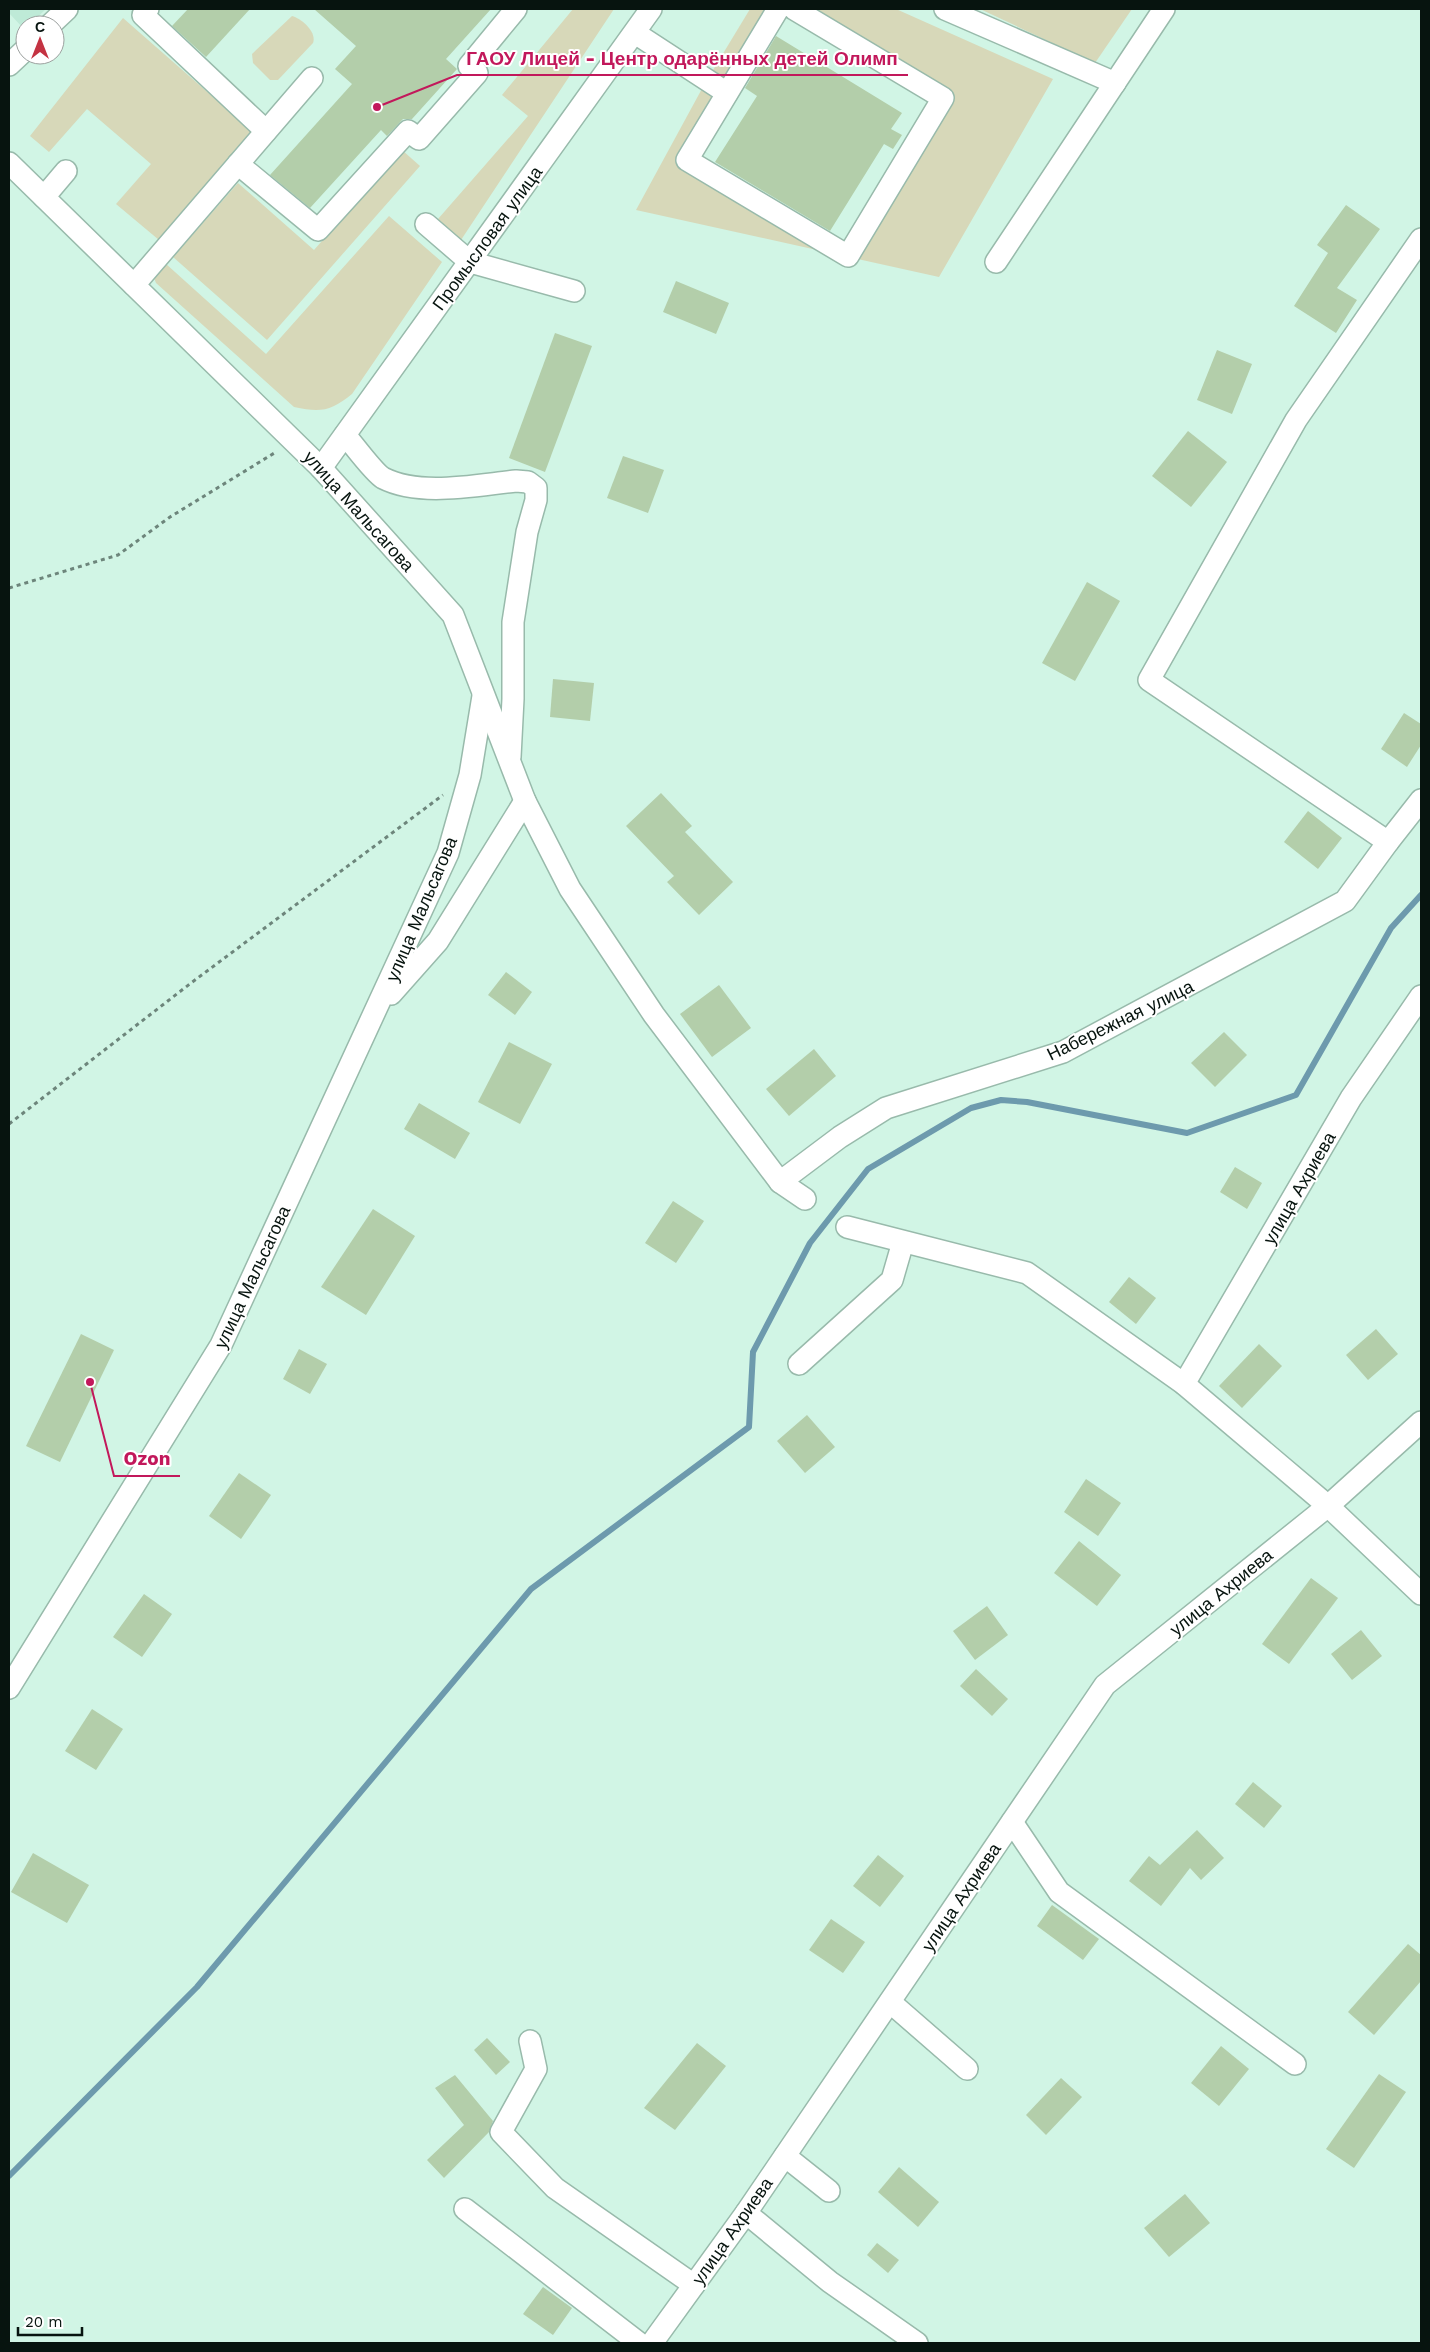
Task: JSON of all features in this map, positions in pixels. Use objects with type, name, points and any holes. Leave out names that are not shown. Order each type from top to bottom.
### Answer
[{"type":"street","points":[[148,9],[142,15],[266,131]]},
{"type":"street","points":[[238,164],[318,230],[408,130],[419,139],[477,73],[469,66],[516,9]]},
{"type":"street","name":"Промысловая улица","points":[[321,468],[651,9]]},
{"type":"street","points":[[778,9],[687,160],[848,256],[943,98],[794,9]]},
{"type":"street","points":[[945,9],[1115,83]]},
{"type":"street","points":[[996,262],[1164,9]]},
{"type":"street","points":[[635,32],[727,93]]},
{"type":"street","points":[[134,285],[312,78]]},
{"type":"street","name":"улица Мальсагова","points":[[9,163],[321,468],[453,615],[483,696],[470,775],[448,853],[221,1345],[9,1688]]},
{"type":"street","points":[[44,197],[66,172]]},
{"type":"street","points":[[426,224],[470,262],[574,291]]},
{"type":"street","points":[[1388,842],[1149,680],[1296,420],[1421,239]]},
{"type":"street","points":[[345,435],[382,478],[433,489],[516,481],[528,482],[536,488],[536,500],[527,532],[513,622],[513,699],[510,762]]},
{"type":"street","points":[[483,696],[525,801],[570,889],[654,1015],[780,1182],[805,1199]]},
{"type":"street","name":"Набережная улица","points":[[780,1182],[840,1137],[886,1108],[1063,1052],[1345,901],[1421,800]]},
{"type":"street","points":[[377,1010],[438,941],[525,801]]},
{"type":"street","name":"улица Ахриева","points":[[1184,1384],[1351,1098],[1421,996]]},
{"type":"street","points":[[847,1227],[1027,1273],[1184,1384],[1328,1506],[1421,1594]]},
{"type":"street","points":[[799,1364],[892,1280],[903,1242]]},
{"type":"street","name":"улица Ахриева","points":[[652,2343],[746,2213],[1105,1685],[1328,1506],[1421,1422]]},
{"type":"street","points":[[1012,1822],[1059,1892],[1296,2064]]},
{"type":"street","points":[[890,2002],[967,2069]]},
{"type":"street","points":[[530,2041],[536,2069],[501,2132],[555,2188],[694,2285]]},
{"type":"street","points":[[785,2156],[829,2191]]},
{"type":"street","points":[[464,2209],[638,2343]]},
{"type":"street","points":[[746,2213],[830,2282],[917,2343]]},
{"type":"path","points":[[9,588],[118,555],[170,517],[294,441]]},
{"type":"path","points":[[9,1124],[192,983],[470,775]]},
{"type":"shaded area","points":[[9,9],[46,9],[40,15],[15,15],[15,19],[9,13]]},
{"type":"shaded area","points":[[573,9],[614,9],[461,240],[438,219],[528,116],[502,95]]},
{"type":"shaded area","points":[[750,9],[778,9],[731,88],[710,75]]},
{"type":"shaded area","points":[[794,9],[896,9],[1053,79],[939,277],[636,210],[704,85],[724,98],[687,159],[847,256],[943,98]]},
{"type":"shaded area","points":[[980,9],[1132,9],[1095,63]]},
{"type":"shaded area","points":[[292,16],[308,26],[313,35],[313,43],[278,80],[270,80],[253,63],[252,54]]},
{"type":"shaded area","points":[[123,18],[253,132],[159,240],[116,204],[151,164],[87,109],[49,152],[30,136]]},
{"type":"shaded area","points":[[402,150],[420,166],[267,340],[173,257],[238,183],[314,250]]},
{"type":"shaded area","points":[[389,216],[442,262],[352,394],[338,404],[325,409],[312,410],[294,407],[156,283],[154,278],[165,263],[266,354]]},
{"type":"building","points":[[188,9],[250,9],[206,57],[172,26]]},
{"type":"building","points":[[314,9],[491,9],[446,59],[457,69],[412,119],[403,119],[387,136],[381,130],[310,208],[270,175],[352,84],[335,69],[356,46]]},
{"type":"building","points":[[776,36],[902,113],[891,129],[902,135],[893,149],[884,144],[830,231],[715,162],[757,96],[745,88]]},
{"type":"building","points":[[1346,205],[1380,229],[1337,288],[1357,300],[1336,333],[1294,306],[1328,253],[1317,245]]},
{"type":"building","points":[[676,281],[729,303],[716,334],[663,312]]},
{"type":"building","points":[[555,333],[592,346],[545,472],[509,458]]},
{"type":"building","points":[[1217,350],[1252,364],[1232,414],[1197,400]]},
{"type":"building","points":[[1188,431],[1227,462],[1191,507],[1152,476]]},
{"type":"building","points":[[623,456],[664,470],[648,513],[607,498]]},
{"type":"building","points":[[1087,582],[1120,601],[1075,681],[1042,663]]},
{"type":"building","points":[[553,679],[594,683],[590,721],[550,717]]},
{"type":"building","points":[[1404,713],[1421,724],[1421,745],[1407,767],[1381,749]]},
{"type":"building","points":[[661,793],[692,826],[685,832],[733,882],[699,915],[667,882],[674,876],[626,826]]},
{"type":"building","points":[[1308,811],[1342,838],[1318,869],[1284,842]]},
{"type":"building","points":[[506,972],[532,992],[515,1015],[488,995]]},
{"type":"building","points":[[719,985],[751,1028],[712,1057],[680,1014]]},
{"type":"building","points":[[1224,1032],[1247,1055],[1215,1087],[1191,1063]]},
{"type":"building","points":[[509,1042],[552,1064],[520,1124],[478,1102]]},
{"type":"building","points":[[814,1049],[836,1076],[789,1116],[766,1089]]},
{"type":"building","points":[[419,1103],[470,1133],[455,1159],[404,1129]]},
{"type":"building","points":[[1235,1167],[1262,1183],[1247,1209],[1220,1192]]},
{"type":"building","points":[[673,1201],[704,1221],[676,1263],[645,1243]]},
{"type":"building","points":[[373,1209],[415,1236],[366,1315],[321,1287]]},
{"type":"building","points":[[1129,1277],[1156,1298],[1136,1324],[1109,1302]]},
{"type":"building","points":[[1376,1329],[1398,1354],[1368,1380],[1346,1355]]},
{"type":"building","points":[[81,1334],[114,1350],[60,1462],[26,1446]]},
{"type":"building","points":[[1259,1344],[1282,1366],[1242,1408],[1219,1386]]},
{"type":"building","points":[[299,1349],[327,1364],[310,1394],[283,1379]]},
{"type":"building","points":[[807,1415],[835,1447],[805,1473],[777,1441]]},
{"type":"building","points":[[239,1473],[271,1495],[241,1539],[209,1516]]},
{"type":"building","points":[[1086,1479],[1121,1503],[1098,1536],[1064,1512]]},
{"type":"building","points":[[1079,1541],[1121,1575],[1097,1606],[1054,1573]]},
{"type":"building","points":[[1311,1578],[1338,1598],[1289,1664],[1262,1644]]},
{"type":"building","points":[[144,1594],[172,1614],[142,1657],[113,1637]]},
{"type":"building","points":[[987,1606],[1008,1635],[975,1660],[953,1631]]},
{"type":"building","points":[[1361,1630],[1382,1656],[1352,1680],[1331,1654]]},
{"type":"building","points":[[976,1669],[1008,1699],[992,1716],[960,1686]]},
{"type":"building","points":[[92,1709],[123,1729],[96,1770],[65,1751]]},
{"type":"building","points":[[1253,1782],[1282,1806],[1264,1828],[1235,1804]]},
{"type":"building","points":[[1197,1830],[1224,1858],[1201,1880],[1190,1868],[1161,1906],[1129,1881],[1149,1856],[1160,1865]]},
{"type":"building","points":[[33,1853],[89,1885],[67,1923],[11,1892]]},
{"type":"building","points":[[878,1855],[904,1876],[880,1907],[853,1886]]},
{"type":"building","points":[[1052,1905],[1099,1939],[1083,1960],[1037,1926]]},
{"type":"building","points":[[831,1919],[865,1942],[843,1973],[809,1950]]},
{"type":"building","points":[[1408,1944],[1421,1955],[1421,1981],[1374,2035],[1348,2012]]},
{"type":"building","points":[[487,2038],[510,2062],[496,2075],[474,2050]]},
{"type":"building","points":[[697,2043],[726,2066],[675,2130],[644,2108]]},
{"type":"building","points":[[1221,2046],[1249,2069],[1219,2106],[1191,2083]]},
{"type":"building","points":[[1379,2074],[1406,2092],[1354,2168],[1326,2149]]},
{"type":"building","points":[[455,2075],[493,2121],[489,2132],[444,2178],[427,2160],[464,2125],[435,2088]]},
{"type":"building","points":[[1061,2078],[1082,2097],[1046,2135],[1026,2115]]},
{"type":"building","points":[[899,2167],[939,2202],[918,2227],[878,2192]]},
{"type":"building","points":[[1185,2194],[1210,2223],[1169,2257],[1144,2228]]},
{"type":"building","points":[[877,2243],[899,2260],[888,2273],[867,2255]]},
{"type":"building","points":[[543,2287],[572,2308],[553,2335],[523,2314]]},
{"type":"waterway","points":[[9,2176],[197,1987],[531,1589],[749,1427],[753,1352],[810,1243],[868,1169],[971,1108],[1001,1100],[1027,1102],[1187,1133],[1296,1095],[1391,928],[1421,895]]},
{"type":"place","name":"ГАОУ Лицей - Центр одарённых детей Олимп","points":[[377,107]]},
{"type":"place","name":"Ozon","points":[[90,1382]]}]
